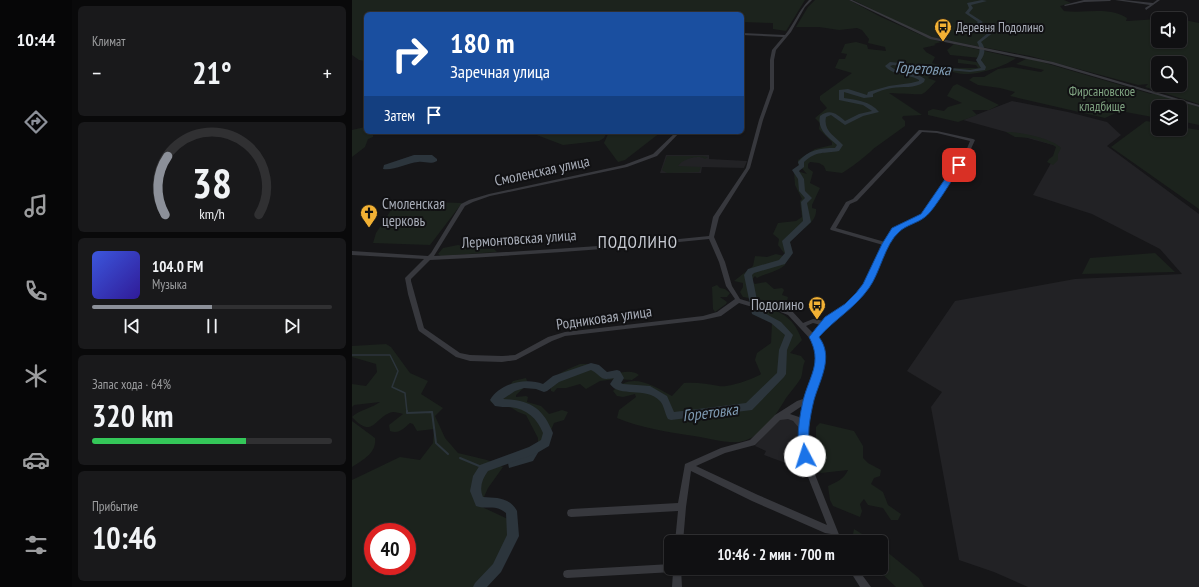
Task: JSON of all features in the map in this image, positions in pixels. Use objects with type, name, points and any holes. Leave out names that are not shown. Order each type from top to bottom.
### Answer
[{"type":"street","points":[[811,0],[773,54],[772,89],[761,120],[748,168],[718,214],[713,226],[711,237],[722,262],[729,286],[738,300],[784,310],[793,316],[817,342],[821,358],[820,367],[809,400],[804,428],[805,456],[835,535]]},
{"type":"street","points":[[850,0],[931,38],[988,49],[1070,68],[1199,106]]},
{"type":"street","points":[[1065,5],[1084,1],[1110,0]]},
{"type":"street","points":[[1116,0],[1153,4]]},
{"type":"street","points":[[1146,9],[1159,0]]},
{"type":"street","points":[[744,34],[786,36]]},
{"type":"street","points":[[813,337],[859,295],[867,285],[886,244],[895,230],[924,215],[968,151],[973,140],[937,132],[921,131],[855,200],[848,203],[833,229],[886,244]]},
{"type":"street","name":"Смоленская улица","points":[[430,258],[460,209],[467,203],[489,196],[625,166],[655,155],[676,134]]},
{"type":"street","name":"Лермонтовская улица","points":[[352,253],[430,258],[657,243],[711,237]]},
{"type":"street","name":"Родниковая улица","points":[[430,258],[415,269],[407,281],[419,324],[422,329],[458,355],[470,358],[509,358],[524,354],[550,339],[565,334],[664,324],[711,316],[727,309],[738,300]]},
{"type":"street","points":[[802,325],[813,321],[826,324]]},
{"type":"street","points":[[688,466],[724,450],[752,443],[778,417],[800,403],[809,400]]},
{"type":"street","points":[[778,417],[788,416],[796,419],[804,428]]},
{"type":"street","points":[[680,535],[688,466]]},
{"type":"street","points":[[688,466],[755,498],[828,530],[833,530]]},
{"type":"street","points":[[571,513],[682,507]]},
{"type":"street","points":[[567,574],[664,568]]},
{"type":"street","points":[[676,587],[677,575]]},
{"type":"street","points":[[857,575],[866,587]]},
{"type":"shaded area","points":[[1012,101],[1068,112],[1107,122],[1121,135],[1107,146],[1199,214],[1199,587],[1028,587],[994,572],[959,560],[931,407],[942,392],[907,371],[955,301],[1075,279],[1182,274],[1160,249],[1092,214],[1033,195],[1060,147],[963,120]]},
{"type":"shaded area","points":[[414,155],[432,155],[437,159],[437,161],[432,163],[418,162],[391,169],[383,169],[384,165]]},
{"type":"shaded area","points":[[666,155],[709,155],[709,159],[747,161],[744,168],[702,167],[701,173],[660,173]]},
{"type":"shaded area","points":[[779,418],[788,418],[800,426],[795,460],[804,464],[802,469],[764,455],[766,451],[755,446]]},
{"type":"shaded area","points":[[535,447],[539,451],[533,461],[509,468],[508,463],[513,455]]},
{"type":"green space","points":[[352,0],[805,0],[786,31],[773,29],[773,23],[744,22],[744,12],[364,12],[364,61],[359,60],[352,55]]},
{"type":"green space","points":[[815,0],[849,0],[881,17],[921,35],[941,42],[934,44],[936,45],[923,48],[926,52],[935,57],[932,63],[935,64],[954,68],[978,68],[976,65],[958,63],[958,59],[982,63],[981,58],[950,55],[947,50],[954,44],[1016,58],[999,67],[970,74],[960,74],[934,68],[933,70],[935,71],[928,78],[936,81],[924,93],[889,93],[922,115],[903,116],[902,118],[905,121],[905,126],[842,173],[826,171],[824,166],[819,163],[810,162],[808,164],[808,168],[813,172],[810,183],[820,188],[812,205],[812,208],[816,209],[815,215],[809,225],[791,239],[790,242],[792,251],[789,254],[784,253],[778,245],[779,239],[773,234],[778,223],[796,221],[802,217],[800,201],[802,199],[795,185],[794,172],[797,171],[807,174],[798,164],[798,160],[815,149],[832,145],[832,142],[819,129],[820,123],[815,118],[827,108],[820,100],[820,96],[852,73],[835,68],[839,59],[845,59],[847,54],[841,53],[845,44],[856,42],[867,45],[868,49],[886,51],[885,47],[868,43],[869,39],[862,30],[857,28],[839,30],[819,27],[796,27],[808,7]]},
{"type":"green space","points":[[853,0],[1064,0],[1071,3],[1060,6],[1064,11],[1112,12],[1127,18],[1126,21],[1151,19],[1151,48],[1187,48],[1187,20],[1199,23],[1199,104],[1161,92],[1187,92],[1187,56],[1151,56],[1151,89],[1145,87],[1148,84],[1138,85],[1030,56],[925,35]]},
{"type":"green space","name":"Фирсановское кладбище","points":[[1028,58],[1151,94],[1155,93],[1177,100],[1151,100],[1151,117],[1120,111],[1105,118],[1010,96],[1015,92],[978,85],[969,80],[973,77],[984,77],[998,69],[1012,67],[1041,72],[1044,70],[1016,64]]},
{"type":"green space","points":[[957,84],[999,105],[989,110],[972,110],[977,115],[958,122],[928,115],[928,111],[933,109],[944,111],[948,107],[962,103],[947,96],[953,86]]},
{"type":"green space","name":"Фирсановское кладбище","points":[[1187,103],[1199,107],[1199,125],[1187,122]]},
{"type":"green space","points":[[1146,121],[1151,122],[1151,136],[1187,136],[1187,128],[1199,130],[1199,209],[1111,147]]},
{"type":"green space","points":[[364,127],[364,134],[373,134],[373,137],[368,139],[365,147],[352,157],[352,130]]},
{"type":"green space","points":[[1006,132],[1035,136],[1057,145],[1061,148],[1058,154],[1058,160],[1053,165],[1047,162],[1053,156],[1056,147],[1053,145],[1031,138],[1015,137]]},
{"type":"green space","points":[[534,134],[606,134],[604,138],[599,141],[563,145]]},
{"type":"green space","points":[[608,134],[658,134],[625,160],[618,162],[604,143]]},
{"type":"green space","points":[[667,156],[708,157],[705,159],[699,157],[691,158],[683,161],[678,166],[701,167],[699,172],[667,173],[662,170]]},
{"type":"green space","points":[[397,201],[462,203],[430,245],[373,243],[376,233]]},
{"type":"green space","points":[[458,245],[478,249],[494,249],[497,252],[441,256],[438,254],[443,248]]},
{"type":"green space","points":[[1155,253],[1175,272],[1082,274],[1090,258]]},
{"type":"green space","points":[[776,254],[784,256],[786,260],[785,265],[757,278],[755,276],[751,281],[755,284],[766,282],[774,289],[782,288],[784,290],[782,295],[788,297],[787,301],[794,306],[791,309],[769,301],[743,297],[740,292],[743,287],[743,283],[734,281],[753,266],[755,256],[767,257]]},
{"type":"green space","points":[[717,285],[730,293],[727,297],[720,297],[727,302],[715,312],[713,309],[712,287]]},
{"type":"green space","points":[[760,306],[775,310],[791,321],[799,332],[802,340],[790,353],[801,356],[805,361],[802,376],[799,381],[773,419],[761,431],[747,440],[728,442],[655,429],[617,418],[619,410],[636,397],[635,394],[623,397],[617,396],[613,391],[620,385],[627,382],[635,381],[650,384],[672,396],[684,383],[728,386],[747,381],[761,374],[755,360],[757,353],[771,343],[772,323],[762,316],[758,309]]},
{"type":"green space","points":[[386,344],[391,347],[410,373],[428,381],[421,394],[443,408],[435,416],[445,438],[458,453],[487,460],[503,467],[488,488],[480,506],[512,521],[506,547],[487,587],[352,587],[352,480],[400,457],[420,460],[433,443],[434,429],[417,431],[413,424],[410,423],[403,429],[396,432],[390,431],[389,425],[403,414],[395,412],[382,417],[370,427],[365,427],[359,424],[352,417],[380,402],[354,405],[352,407],[352,384],[366,386],[377,372],[376,364],[352,357],[352,346]]},
{"type":"green space","points":[[580,364],[596,364],[601,370],[607,373],[631,372],[639,375],[632,380],[616,379],[600,381],[586,389],[580,384],[566,388],[557,388],[554,392],[551,391],[550,382],[553,379],[564,371]]},
{"type":"green space","points":[[526,378],[528,384],[516,395],[516,397],[528,397],[527,402],[541,406],[549,414],[562,410],[568,412],[564,420],[554,423],[547,440],[541,446],[538,446],[538,438],[526,415],[512,408],[490,402],[498,393],[508,388],[513,381]]},
{"type":"green space","points":[[352,421],[375,438],[375,443],[372,452],[361,462],[352,467]]},
{"type":"green space","points":[[820,423],[854,431],[863,446],[863,458],[868,463],[881,470],[880,476],[874,478],[871,484],[883,492],[888,505],[901,514],[898,520],[891,520],[883,508],[868,505],[864,499],[860,504],[862,511],[860,517],[833,506],[830,500],[828,486],[842,478],[848,470],[821,473],[814,467],[811,455],[816,444],[816,427]]},
{"type":"green space","points":[[854,529],[864,535],[853,535]]},
{"type":"green space","points":[[888,553],[919,578],[924,587],[896,587],[883,575],[888,575]]},
{"type":"waterway","name":"Горетовка","points":[[479,587],[497,568],[513,536],[511,511],[502,503],[480,502],[475,491],[478,476],[484,468],[533,450],[545,443],[548,433],[541,418],[533,410],[516,404],[498,403],[495,400],[500,395],[512,388],[524,384],[537,385],[544,388],[556,379],[591,366],[596,367],[605,376],[617,374],[619,378],[615,384],[622,388],[647,389],[664,399],[671,416],[749,407],[781,374],[783,350],[789,335],[774,321],[755,312],[748,275],[751,271],[782,262],[789,253],[786,241],[807,222],[804,202],[809,198],[802,191],[801,179],[795,170],[802,166],[801,162],[805,158],[820,150],[837,150],[840,145],[824,129],[822,125],[823,116],[830,113],[845,123],[861,115],[876,112],[864,104],[841,99],[841,91],[845,90],[867,97],[871,96],[870,93],[886,88],[921,82],[922,79],[918,77],[900,74],[891,70],[887,66],[892,63],[970,71],[983,69],[984,67],[978,60],[982,55],[982,46],[979,42],[992,32],[977,28],[976,25],[981,22],[967,13],[971,8],[968,4],[985,1],[984,0]]},
{"type":"waterway","points":[[352,355],[390,355],[398,371],[392,387],[405,393],[407,412]]},
{"type":"waterway","points":[[407,412],[432,412]]},
{"type":"waterway","points":[[432,412],[436,443],[448,454]]},
{"type":"waterway","points":[[460,458],[484,468]]},
{"type":"place","name":"Деревня Подолино","points":[[943,42]]},
{"type":"place","name":"Смоленская церковь","points":[[369,228]]},
{"type":"place","name":"Подолино","points":[[817,320]]},
{"type":"district","name":"ПОДОЛИНО","points":[[638,242]]},
{"type":"route","points":[[805,456],[803,442],[804,428],[809,400],[820,367],[821,358],[817,342],[813,337],[817,335],[829,320],[848,306],[859,295],[867,285],[886,244],[895,230],[924,215],[959,165]]}]
